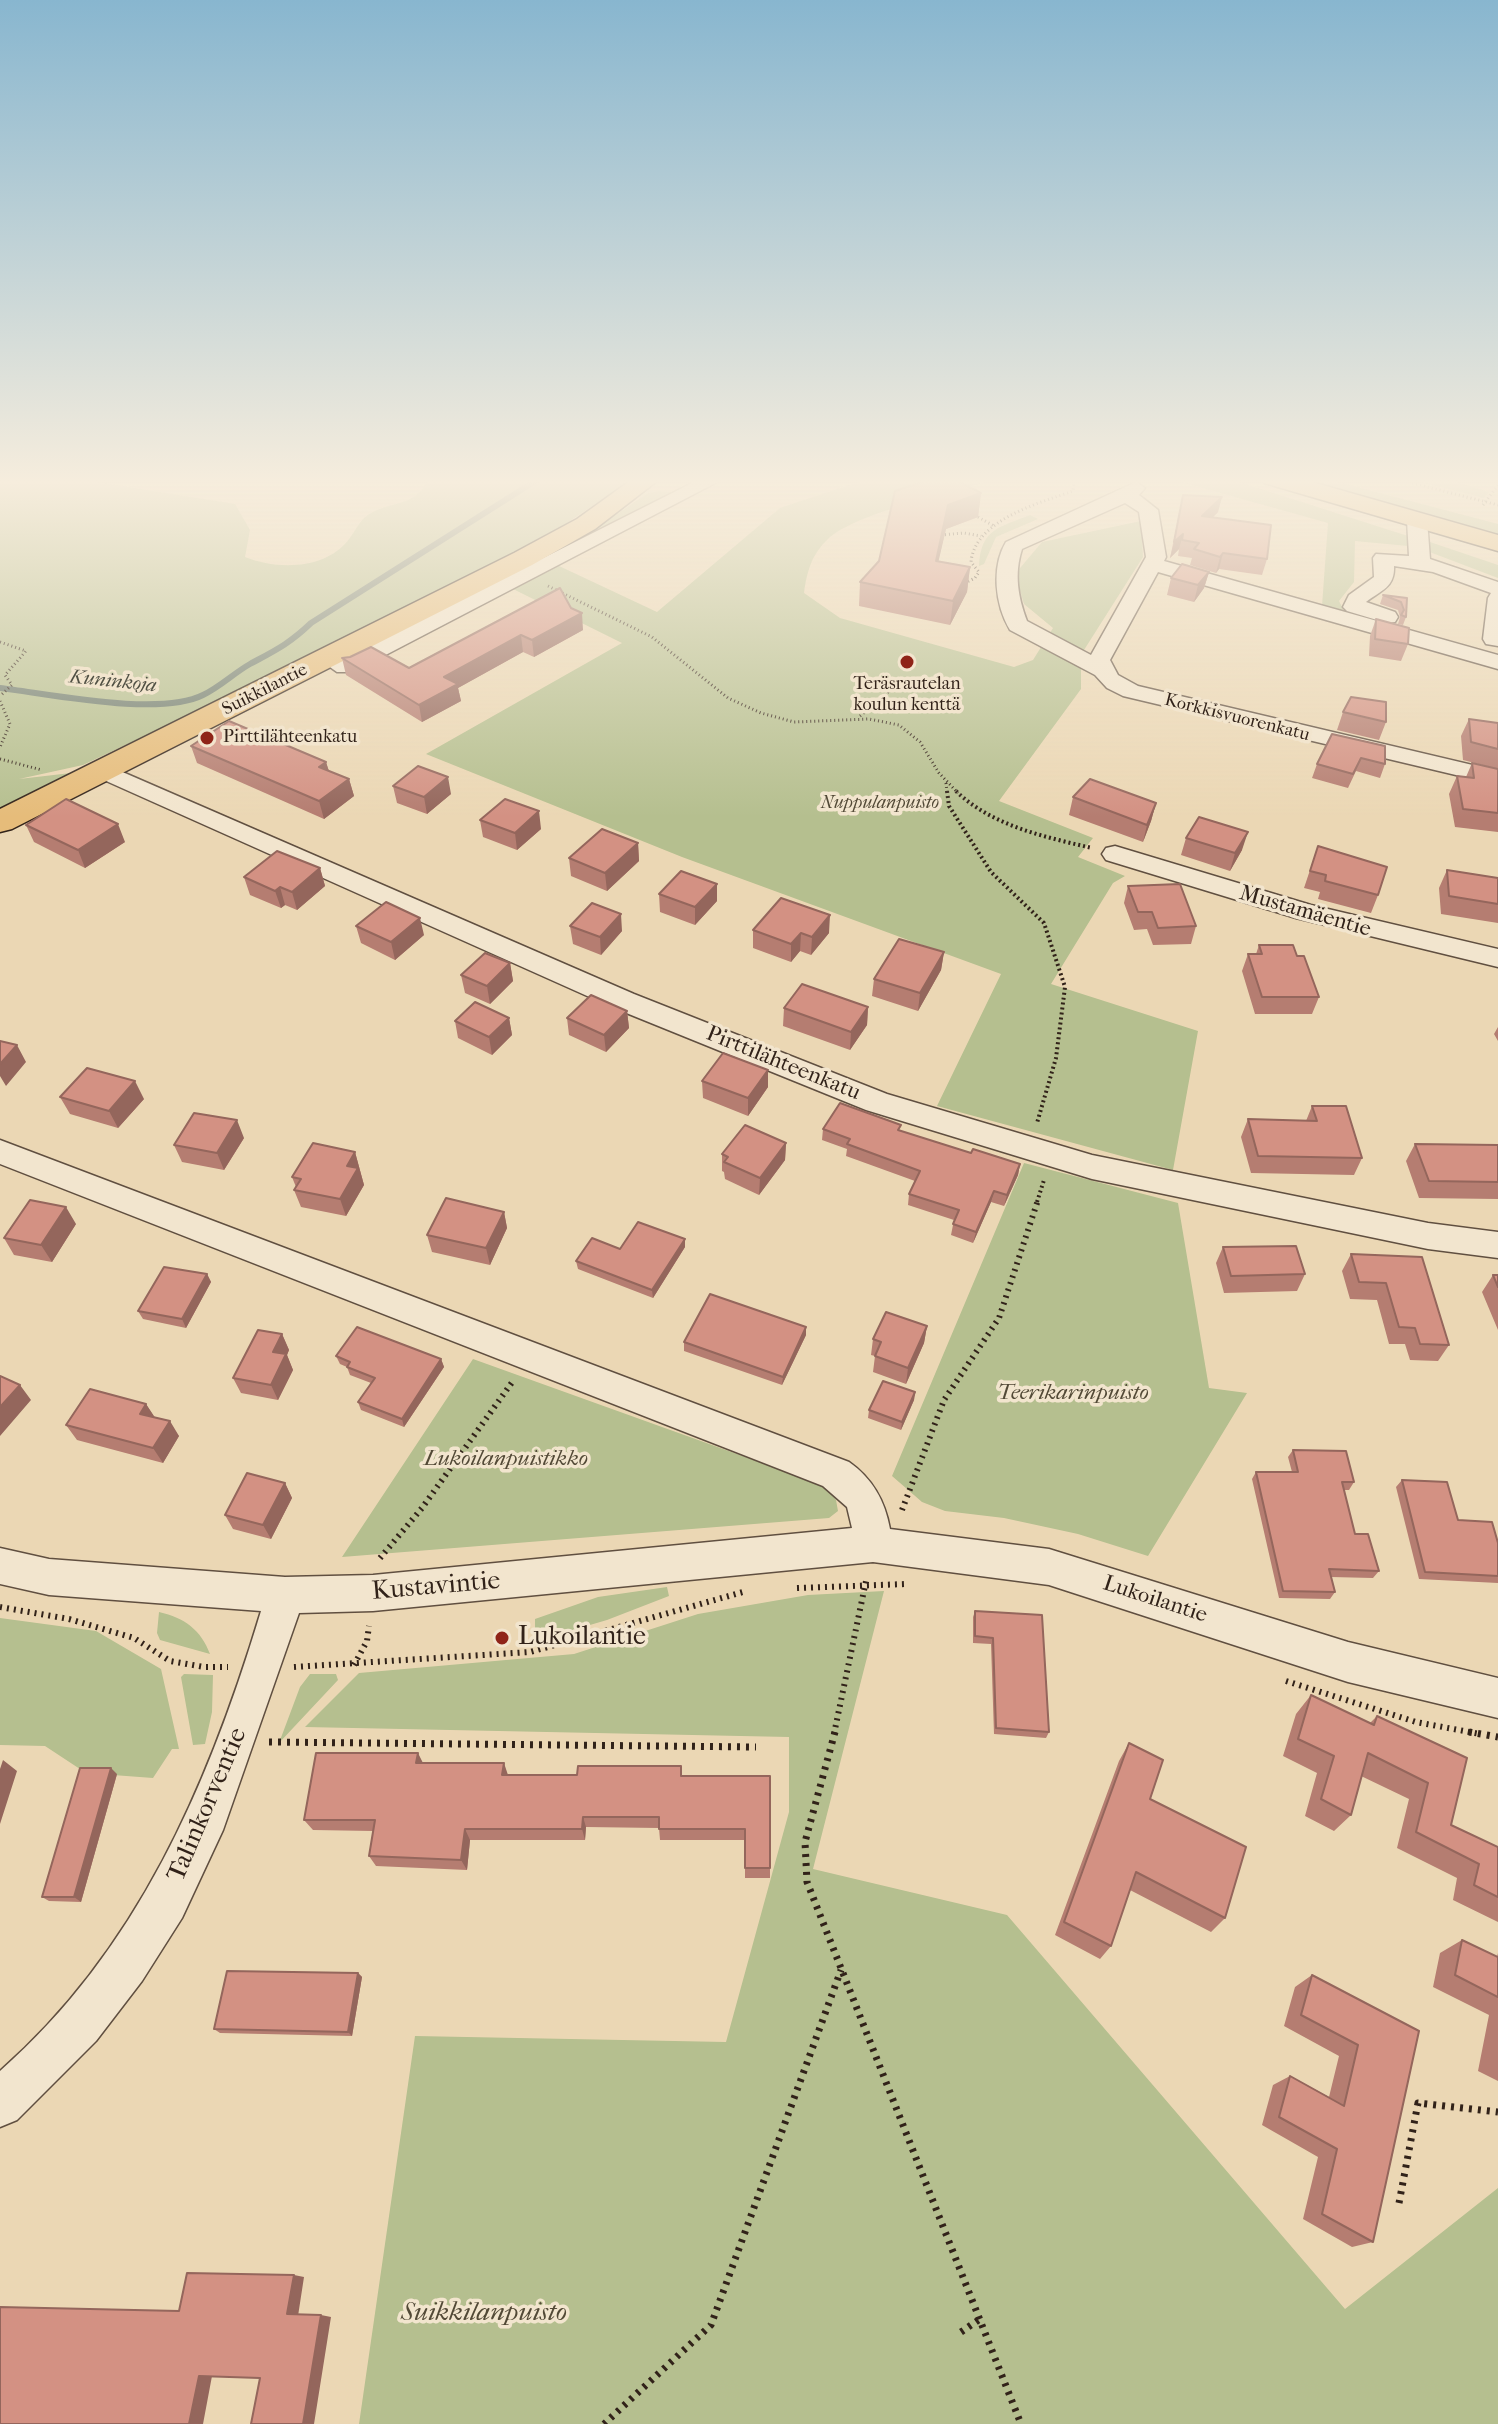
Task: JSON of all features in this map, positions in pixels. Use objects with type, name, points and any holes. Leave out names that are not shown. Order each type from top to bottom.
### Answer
[{"type":"main road","name":"Suikkilantie","points":[[0,822],[337,663],[466,591]]},
{"type":"street","points":[[337,663],[491,591]]},
{"type":"street","name":"Korkkisvuorenkatu","points":[[1007,591],[1018,625],[1101,670],[1112,682],[1131,691],[1498,778]]},
{"type":"street","points":[[1101,670],[1099,660],[1138,591]]},
{"type":"street","points":[[1248,591],[1498,662]]},
{"type":"street","points":[[1367,591],[1356,599],[1354,607],[1398,621],[1496,639],[1498,598]]},
{"type":"street","name":"Pirttilähteenkatu","points":[[104,771],[624,1001],[877,1102],[1040,1153],[1303,1211],[1428,1236],[1498,1245]]},
{"type":"street","name":"Mustamäentie","points":[[1115,854],[1207,884],[1381,933],[1498,958]]},
{"type":"street","points":[[0,1152],[836,1474],[854,1485],[871,1517],[886,1531]]},
{"type":"street","name":"Kustavintie","points":[[0,1566],[64,1579],[285,1595],[373,1593],[886,1531]]},
{"type":"street","name":"Lukoilantie","points":[[886,1531],[1049,1567],[1348,1662],[1498,1698]]},
{"type":"street","name":"Talinkorventie","points":[[0,2103],[25,2082],[81,2023],[130,1961],[185,1869],[265,1667],[285,1595]]},
{"type":"path","points":[[558,591],[653,637],[698,670],[730,699],[778,719],[831,722],[859,716],[901,726],[919,737],[946,782],[992,817],[1043,836],[1115,854]]},
{"type":"path","points":[[0,642],[26,651],[5,675],[12,685],[0,698],[10,724],[0,747]]},
{"type":"path","points":[[859,716],[895,686]]},
{"type":"path","points":[[0,759],[53,773]]},
{"type":"path","points":[[946,782],[949,806],[991,872],[1044,923],[1065,987],[1056,1058],[1040,1153],[999,1318],[944,1400],[865,1584],[838,1719],[805,1842],[807,1882],[1021,2424]]},
{"type":"path","points":[[377,1561],[422,1508],[530,1357]]},
{"type":"path","points":[[786,1589],[911,1584]]},
{"type":"path","points":[[0,1607],[69,1619],[134,1638],[170,1661],[204,1667],[265,1667],[378,1664],[530,1652],[639,1619],[759,1591]]},
{"type":"path","points":[[1272,1676],[1416,1722],[1498,1737]]},
{"type":"path","points":[[284,1743],[756,1747]]},
{"type":"path","points":[[604,2424],[711,2325],[842,1969]]},
{"type":"path","points":[[1399,2203],[1418,2103],[1498,2112]]},
{"type":"path","points":[[961,2332],[980,2319]]},
{"type":"green space","points":[[0,591],[441,591],[83,765],[19,779],[71,773],[23,800],[0,808]]},
{"type":"green space","name":"Nuppulanpuisto","points":[[517,591],[613,591],[657,612],[682,591],[804,591],[840,618],[1014,667],[1033,660],[1053,628],[1024,604],[1020,591],[1121,591],[1084,650],[1081,689],[999,801],[1093,838],[1078,857],[1125,876],[1113,883],[1051,984],[1198,1031],[1173,1170],[937,1106],[1001,974],[682,857],[426,754],[622,643]]},
{"type":"green space","points":[[1323,591],[1347,591],[1339,601],[1345,613],[1322,606]]},
{"type":"green space","name":"Teerikarinpuisto","points":[[1024,1163],[1178,1203],[1209,1388],[1247,1393],[1148,1556],[1078,1534],[1004,1518],[945,1511],[922,1502],[892,1476]]},
{"type":"green space","name":"Lukoilanpuistikko","points":[[473,1359],[826,1486],[836,1500],[838,1511],[829,1518],[342,1557]]},
{"type":"green space","points":[[667,1587],[669,1596],[607,1620],[535,1641],[535,1619],[598,1597]]},
{"type":"green space","name":"Suikkilanpuisto","points":[[884,1591],[813,1869],[1007,1915],[1345,2309],[1498,2188],[1498,2424],[359,2424],[415,2036],[726,2042],[789,1812],[789,1737],[305,1727],[359,1673],[574,1654],[698,1614],[808,1595]]},
{"type":"green space","points":[[159,1612],[191,1626],[210,1654],[160,1640],[157,1633]]},
{"type":"green space","points":[[0,1618],[96,1631],[161,1669],[179,1749],[172,1749],[153,1778],[86,1773],[45,1746],[0,1745]]},
{"type":"green space","points":[[184,1674],[213,1675],[212,1712],[205,1744],[193,1745],[181,1677]]},
{"type":"green space","points":[[310,1674],[336,1674],[338,1680],[279,1743],[300,1687]]},
{"type":"building","points":[[554,591],[562,591],[571,608],[582,613],[532,640],[521,635],[444,677],[458,684],[419,705],[342,658],[371,647],[409,668]]},
{"type":"building","points":[[905,591],[958,591],[953,601]]},
{"type":"building","points":[[1383,595],[1407,598],[1406,617],[1401,615],[1404,610],[1401,602]]},
{"type":"building","points":[[1376,619],[1409,628],[1408,644],[1375,639]]},
{"type":"building","points":[[1351,697],[1386,702],[1386,722],[1343,712]]},
{"type":"building","points":[[1469,719],[1498,723],[1498,749],[1471,742]]},
{"type":"building","points":[[229,721],[326,762],[319,767],[349,779],[319,801],[191,746]]},
{"type":"building","points":[[1332,734],[1385,746],[1385,764],[1361,758],[1353,774],[1317,764]]},
{"type":"building","points":[[1472,763],[1498,769],[1498,813],[1463,809],[1457,776],[1474,778]]},
{"type":"building","points":[[418,766],[448,777],[424,797],[393,786]]},
{"type":"building","points":[[1090,779],[1156,803],[1147,825],[1073,797]]},
{"type":"building","points":[[66,799],[118,824],[78,850],[26,825]]},
{"type":"building","points":[[505,799],[539,811],[515,833],[480,820]]},
{"type":"building","points":[[1199,817],[1248,832],[1235,853],[1186,838]]},
{"type":"building","points":[[602,829],[638,843],[605,873],[569,858]]},
{"type":"building","points":[[1318,846],[1387,867],[1378,895],[1325,881],[1326,875],[1310,871]]},
{"type":"building","points":[[277,851],[320,868],[292,892],[280,887],[275,891],[244,877]]},
{"type":"building","points":[[1447,870],[1498,878],[1498,904],[1449,896]]},
{"type":"building","points":[[681,871],[717,884],[695,907],[659,894]]},
{"type":"building","points":[[1180,884],[1196,926],[1158,928],[1152,912],[1138,912],[1128,886]]},
{"type":"building","points":[[781,898],[830,915],[812,937],[801,933],[791,944],[753,930]]},
{"type":"building","points":[[386,902],[420,918],[391,942],[356,926]]},
{"type":"building","points":[[592,903],[621,914],[600,937],[570,926]]},
{"type":"building","points":[[899,939],[944,952],[920,993],[874,979]]},
{"type":"building","points":[[1259,945],[1293,945],[1297,956],[1304,956],[1319,997],[1262,997],[1248,954],[1262,954]]},
{"type":"building","points":[[485,953],[510,963],[487,986],[461,975]]},
{"type":"building","points":[[802,984],[868,1007],[851,1032],[784,1008]]},
{"type":"building","points":[[591,995],[627,1011],[604,1035],[567,1018]]},
{"type":"building","points":[[475,1002],[509,1018],[489,1037],[455,1021]]},
{"type":"building","points":[[0,1041],[17,1045],[0,1064]]},
{"type":"building","points":[[723,1053],[768,1070],[748,1098],[702,1081]]},
{"type":"building","points":[[87,1068],[135,1081],[109,1111],[60,1097]]},
{"type":"building","points":[[840,1103],[901,1125],[898,1130],[971,1153],[973,1149],[1020,1164],[1007,1195],[994,1191],[976,1232],[953,1224],[959,1210],[909,1194],[920,1171],[847,1144],[850,1139],[823,1129]]},
{"type":"building","points":[[1312,1106],[1346,1106],[1362,1158],[1258,1156],[1248,1119],[1317,1121]]},
{"type":"building","points":[[194,1113],[237,1120],[217,1153],[174,1145]]},
{"type":"building","points":[[745,1125],[786,1143],[760,1178],[724,1162],[728,1157],[722,1154]]},
{"type":"building","points":[[313,1143],[355,1152],[347,1166],[358,1168],[340,1199],[294,1190],[301,1179],[292,1177]]},
{"type":"building","points":[[1415,1144],[1498,1145],[1498,1182],[1429,1181]]},
{"type":"building","points":[[446,1198],[504,1212],[486,1248],[427,1235]]},
{"type":"building","points":[[30,1200],[66,1207],[41,1245],[4,1238]]},
{"type":"building","points":[[638,1222],[685,1239],[652,1290],[576,1261],[592,1238],[620,1249]]},
{"type":"building","points":[[1296,1246],[1305,1274],[1231,1276],[1223,1247]]},
{"type":"building","points":[[1351,1254],[1422,1257],[1449,1345],[1420,1344],[1415,1328],[1399,1327],[1386,1283],[1359,1282]]},
{"type":"building","points":[[164,1267],[207,1274],[182,1319],[138,1311]]},
{"type":"building","points":[[710,1294],[806,1327],[783,1377],[684,1342]]},
{"type":"building","points":[[886,1312],[927,1326],[908,1368],[875,1356],[881,1342],[873,1339]]},
{"type":"building","points":[[357,1327],[441,1359],[402,1419],[358,1402],[375,1378],[347,1367],[350,1362],[336,1356]]},
{"type":"building","points":[[258,1330],[282,1334],[273,1352],[286,1354],[271,1385],[233,1378]]},
{"type":"building","points":[[0,1376],[20,1385],[0,1407]]},
{"type":"building","points":[[883,1381],[915,1392],[902,1422],[869,1410]]},
{"type":"building","points":[[90,1389],[146,1404],[140,1414],[170,1421],[153,1448],[66,1425]]},
{"type":"building","points":[[1293,1450],[1346,1451],[1354,1482],[1342,1482],[1355,1534],[1368,1534],[1379,1571],[1329,1569],[1335,1592],[1283,1591],[1256,1472],[1298,1472]]},
{"type":"building","points":[[247,1473],[285,1483],[263,1525],[225,1515]]},
{"type":"building","points":[[1402,1480],[1447,1482],[1458,1520],[1492,1522],[1498,1543],[1498,1576],[1425,1572]]},
{"type":"building","points":[[975,1611],[1042,1615],[1049,1732],[996,1728],[993,1638],[975,1636]]},
{"type":"building","points":[[1311,1695],[1374,1725],[1377,1716],[1467,1758],[1451,1825],[1498,1847],[1498,1897],[1474,1885],[1479,1864],[1416,1832],[1428,1783],[1368,1753],[1351,1815],[1321,1799],[1334,1756],[1298,1739]]},
{"type":"building","points":[[1129,1743],[1163,1760],[1150,1799],[1246,1847],[1225,1918],[1136,1872],[1111,1946],[1064,1922]]},
{"type":"building","points":[[316,1753],[418,1753],[416,1763],[504,1763],[502,1775],[577,1775],[578,1766],[681,1766],[681,1776],[770,1776],[770,1868],[745,1868],[745,1829],[659,1829],[659,1817],[583,1817],[582,1829],[465,1829],[461,1860],[369,1856],[375,1820],[304,1820]]},
{"type":"building","points":[[80,1768],[111,1768],[74,1897],[42,1897]]},
{"type":"building","points":[[1462,1940],[1498,1957],[1498,1997],[1455,1975]]},
{"type":"building","points":[[227,1971],[358,1973],[348,2032],[214,2029]]},
{"type":"building","points":[[1312,1975],[1419,2031],[1373,2242],[1322,2214],[1337,2149],[1279,2117],[1290,2076],[1344,2106],[1358,2045],[1301,2015]]},
{"type":"building","points":[[187,2273],[294,2275],[287,2314],[321,2315],[303,2424],[251,2424],[260,2378],[199,2376],[189,2424],[0,2424],[0,2307],[179,2311]]},
{"type":"waterway","name":"Kuninkoja","points":[[0,688],[104,702],[160,704],[184,701],[215,688],[361,591]]},
{"type":"place","name":"Teräsrautelan koulun kenttä","points":[[907,662]]},
{"type":"place","name":"Pirttilähteenkatu","points":[[207,738]]},
{"type":"place","name":"Lukoilantie","points":[[502,1638]]}]
